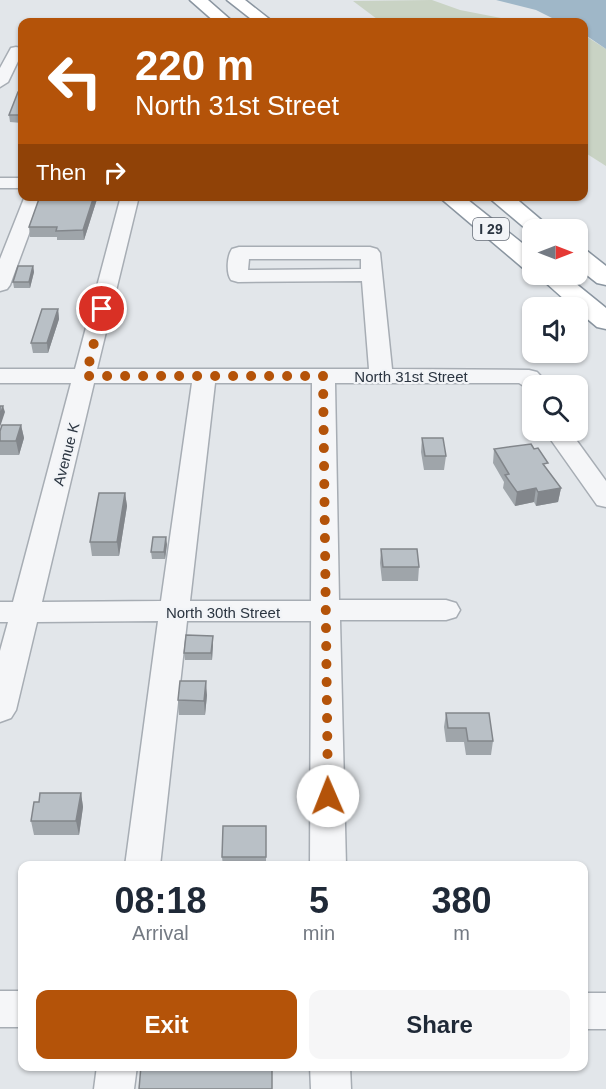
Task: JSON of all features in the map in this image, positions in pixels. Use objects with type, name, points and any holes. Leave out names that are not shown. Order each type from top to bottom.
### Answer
[{"type":"highway","points":[[198,0],[220,18]]},
{"type":"highway","points":[[235,0],[260,18]]},
{"type":"highway","name":"I 29","points":[[455,201],[522,254]]},
{"type":"highway","name":"I 29","points":[[504,201],[528,219]]},
{"type":"highway","points":[[588,264],[606,278]]},
{"type":"highway","points":[[562,285],[606,321]]},
{"type":"street","points":[[0,82],[16,51]]},
{"type":"street","points":[[0,183],[18,183]]},
{"type":"street","points":[[0,285],[32,201]]},
{"type":"street","name":"Avenue K","points":[[0,710],[12,612],[86,376],[129,201]]},
{"type":"street","points":[[372,275],[238,276],[239,253],[369,253],[372,275],[381,376]]},
{"type":"street","name":"North 31st Street","points":[[0,376],[522,377]]},
{"type":"street","points":[[143,861],[204,376]]},
{"type":"street","points":[[323,376],[328,861]]},
{"type":"street","points":[[564,441],[606,499]]},
{"type":"street","name":"North 30th Street","points":[[12,612],[446,610]]},
{"type":"street","points":[[0,1009],[18,1009]]},
{"type":"street","points":[[588,1011],[606,1011]]},
{"type":"street","points":[[114,1089],[116,1071]]},
{"type":"street","points":[[330,1071],[331,1089]]},
{"type":"green space","points":[[432,0],[460,10],[501,18],[376,18],[353,1]]},
{"type":"green space","points":[[588,38],[606,49],[606,166],[588,155]]},
{"type":"water","points":[[496,0],[606,0],[606,49],[588,37],[588,18],[552,18],[536,10]]},
{"type":"building","points":[[18,92],[18,115],[9,115]]},
{"type":"building","points":[[38,201],[92,201],[83,230],[56,231],[57,227],[29,227]]},
{"type":"building","points":[[18,266],[33,266],[29,282],[13,282]]},
{"type":"building","points":[[42,309],[58,309],[47,343],[31,343]]},
{"type":"building","points":[[2,425],[21,425],[16,441],[0,441]]},
{"type":"building","points":[[422,438],[443,438],[446,456],[425,456]]},
{"type":"building","points":[[531,444],[534,449],[538,448],[548,463],[543,464],[561,488],[538,492],[536,488],[517,492],[505,475],[509,474],[494,449]]},
{"type":"building","points":[[99,493],[125,493],[117,542],[90,542]]},
{"type":"building","points":[[153,537],[166,537],[164,552],[151,552]]},
{"type":"building","points":[[381,549],[417,549],[419,567],[383,567]]},
{"type":"building","points":[[186,635],[213,636],[211,653],[184,653]]},
{"type":"building","points":[[180,681],[206,681],[204,701],[178,700]]},
{"type":"building","points":[[446,713],[489,713],[493,741],[468,741],[466,728],[448,728]]},
{"type":"building","points":[[40,793],[81,793],[76,821],[31,821],[34,802],[39,802]]},
{"type":"building","points":[[223,826],[266,826],[266,857],[222,857]]},
{"type":"building","points":[[141,1071],[272,1071],[272,1089],[139,1089]]},
{"type":"route","points":[[102,309],[86,376],[323,376],[328,796]]}]
